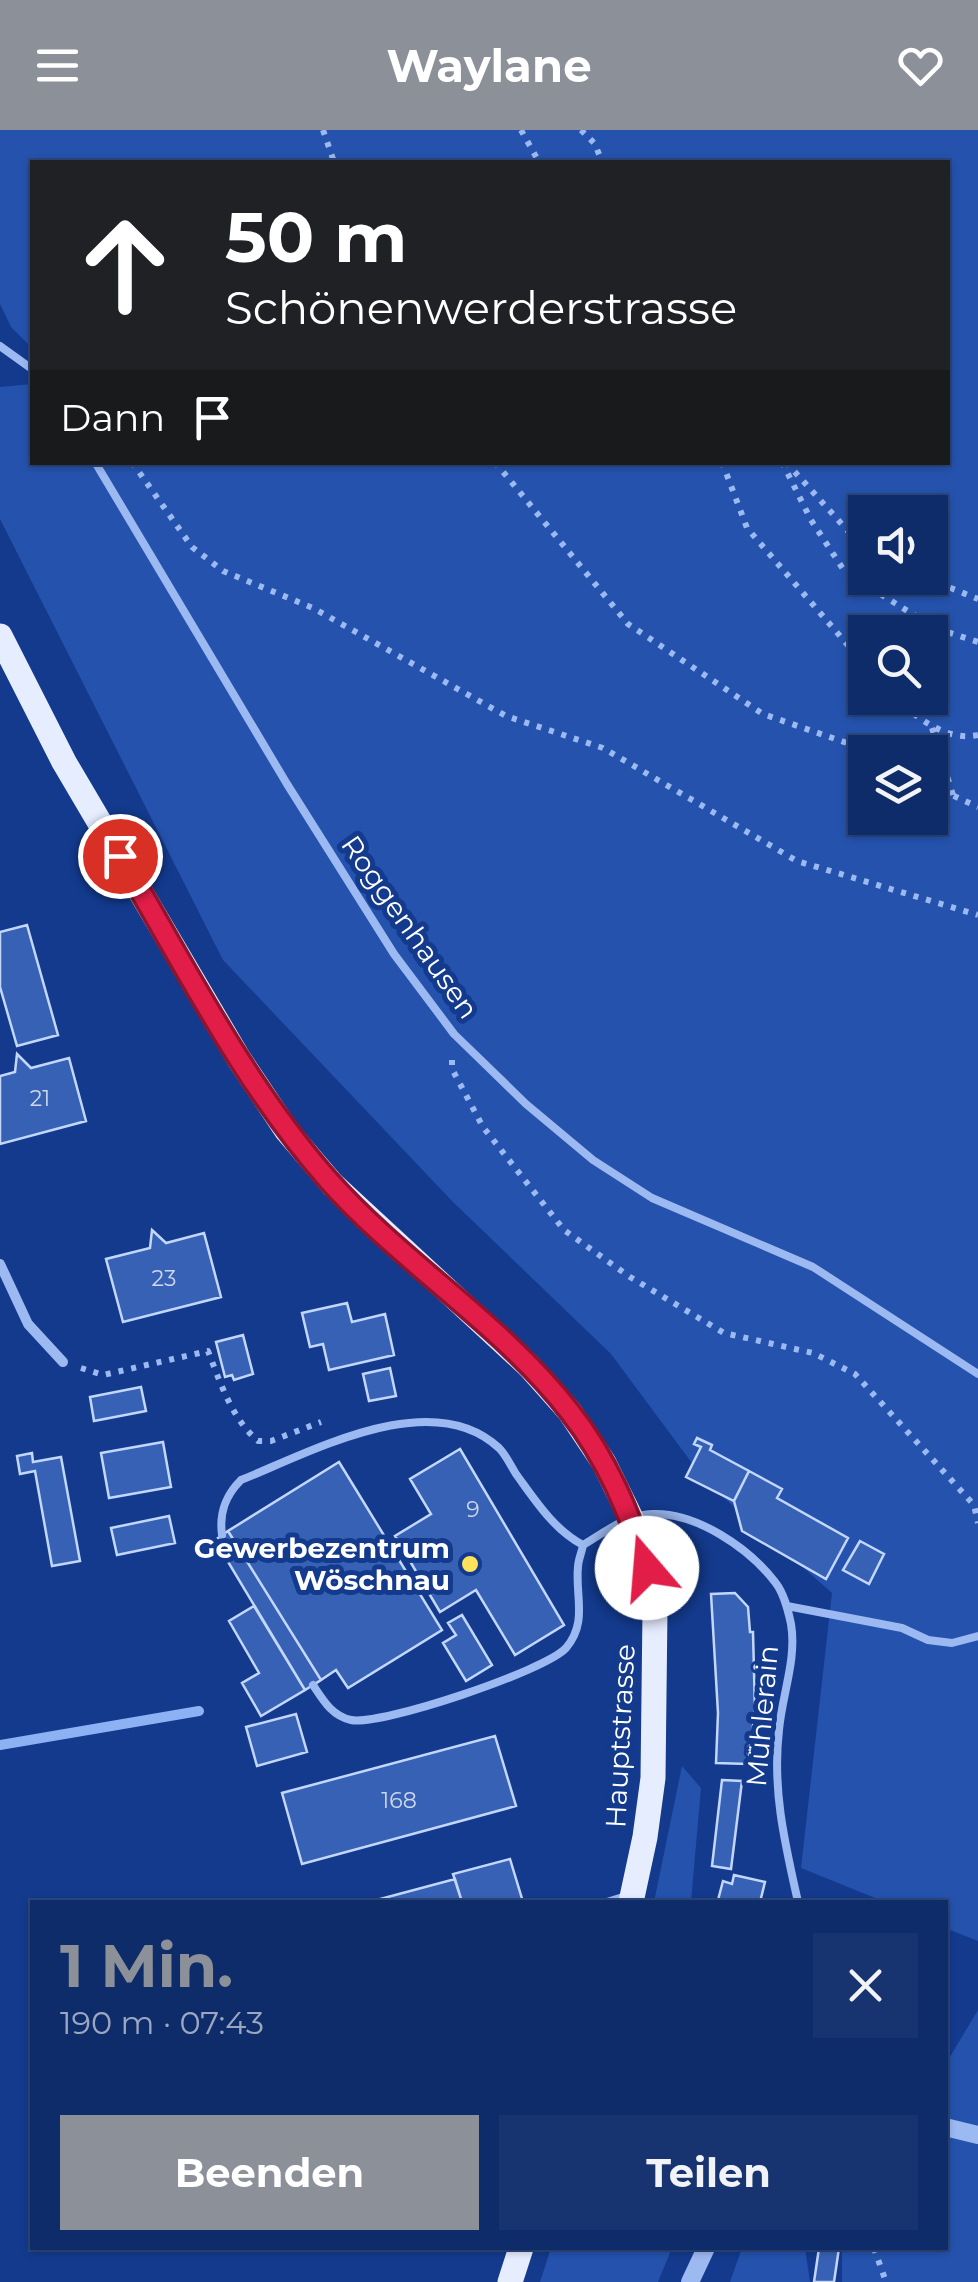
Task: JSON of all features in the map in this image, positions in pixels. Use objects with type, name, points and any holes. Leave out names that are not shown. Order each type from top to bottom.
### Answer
[{"type":"main road","name":"Hauptstrasse","points":[[0,636],[64,762],[239,1059],[287,1131],[332,1184],[529,1366],[570,1412],[604,1463],[630,1518],[647,1568],[655,1610],[652,1778],[632,1898]]},
{"type":"main road","points":[[510,2282],[520,2250]]},
{"type":"street","points":[[0,1264],[28,1324],[63,1362]]},
{"type":"street","points":[[948,2128],[978,2135]]},
{"type":"street","points":[[690,2282],[705,2250]]},
{"type":"lane","points":[[0,346],[30,368]]},
{"type":"lane","name":"Roggenhausen","points":[[97,465],[287,784],[394,954],[454,1034],[526,1104],[593,1160],[652,1198],[813,1268],[978,1374]]},
{"type":"lane","points":[[222,1536],[228,1493],[240,1480],[372,1430],[428,1420],[465,1428],[498,1448],[536,1501],[568,1537],[584,1545]]},
{"type":"lane","name":"Mühlerain","points":[[630,1518],[673,1515],[726,1538],[778,1584],[793,1646],[778,1729],[776,1791],[798,1900]]},
{"type":"lane","points":[[313,1685],[331,1710],[342,1717],[367,1721],[452,1698],[552,1660],[567,1646],[577,1628],[581,1608],[577,1568],[584,1545],[630,1518]]},
{"type":"lane","points":[[786,1606],[902,1628],[928,1640],[952,1643],[978,1636]]},
{"type":"path","points":[[324,130],[333,160]]},
{"type":"path","points":[[521,130],[538,160]]},
{"type":"path","points":[[581,130],[595,144],[601,160]]},
{"type":"path","points":[[134,465],[192,547],[223,571],[312,608],[506,716],[603,748],[796,860],[978,915]]},
{"type":"path","points":[[496,465],[628,624],[763,714],[848,743]]},
{"type":"path","points":[[723,465],[747,528],[848,641]]},
{"type":"path","points":[[785,465],[811,520],[846,572],[935,628],[978,642]]},
{"type":"path","points":[[787,465],[848,532]]},
{"type":"path","points":[[948,587],[978,600]]},
{"type":"path","points":[[915,715],[932,728],[971,737],[978,735]]},
{"type":"path","points":[[932,728],[953,795]]},
{"type":"path","points":[[948,793],[978,807]]},
{"type":"path","points":[[454,1034],[452,1068],[483,1127],[564,1230],[630,1277],[724,1333],[814,1352],[855,1374],[974,1505],[978,1523]]},
{"type":"path","points":[[63,1362],[103,1375],[208,1351],[242,1424],[258,1441],[272,1441],[328,1420]]},
{"type":"path","points":[[875,2250],[886,2282]]},
{"type":"shaded area","points":[[0,130],[978,130],[978,1941],[948,1929],[948,1900],[880,1900],[801,1868],[832,1593],[706,1482],[611,1354],[453,1202],[223,960],[0,519],[0,387],[30,384],[30,465],[950,465],[950,160],[30,160],[30,346],[11,327],[0,304]]},
{"type":"shaded area","points":[[682,1766],[701,1788],[691,1900],[654,1900]]},
{"type":"shaded area","points":[[978,2010],[978,2282],[842,2282],[842,2250],[948,2250],[948,2060]]},
{"type":"shaded area","points":[[550,2250],[671,2250],[658,2282],[540,2282]]},
{"type":"shaded area","points":[[741,2250],[805,2250],[810,2282],[730,2282]]},
{"type":"building","points":[[27,925],[58,1035],[17,1046],[0,987],[0,932]]},
{"type":"building","points":[[17,1054],[31,1068],[69,1058],[86,1121],[0,1144],[0,1076],[15,1072]]},
{"type":"building","points":[[152,1230],[166,1243],[204,1233],[221,1297],[123,1322],[106,1259],[150,1248]]},
{"type":"building","points":[[347,1303],[352,1322],[385,1314],[394,1355],[329,1370],[323,1344],[310,1347],[302,1313]]},
{"type":"building","points":[[243,1335],[253,1374],[234,1380],[232,1375],[225,1377],[216,1342]]},
{"type":"building","points":[[390,1368],[396,1396],[369,1401],[363,1374]]},
{"type":"building","points":[[141,1387],[146,1411],[94,1421],[90,1397]]},
{"type":"building","points":[[697,1438],[712,1445],[710,1450],[749,1471],[734,1501],[686,1477],[701,1447],[694,1444]]},
{"type":"building","points":[[163,1442],[171,1487],[109,1498],[101,1453]]},
{"type":"building","name":"Gewerbezentrum Wöschnau","points":[[460,1449],[564,1625],[515,1655],[476,1590],[440,1612],[395,1536],[431,1514],[410,1479]]},
{"type":"building","points":[[32,1453],[33,1462],[61,1457],[80,1561],[52,1566],[35,1471],[20,1474],[17,1456]]},
{"type":"building","points":[[339,1462],[442,1630],[348,1688],[336,1670],[321,1680],[228,1531]]},
{"type":"building","points":[[749,1471],[782,1489],[777,1498],[848,1538],[826,1579],[742,1531],[734,1501]]},
{"type":"building","points":[[169,1516],[175,1543],[117,1555],[111,1528]]},
{"type":"building","points":[[228,1531],[321,1680],[305,1690],[215,1540]]},
{"type":"building","points":[[860,1541],[884,1554],[869,1584],[843,1570]]},
{"type":"building","points":[[735,1593],[748,1607],[753,1632],[755,1711],[748,1764],[716,1763],[718,1713],[711,1594]]},
{"type":"building","points":[[254,1606],[305,1690],[261,1716],[242,1683],[259,1673],[229,1621]]},
{"type":"building","points":[[462,1615],[492,1665],[466,1681],[443,1643],[456,1635],[448,1623]]},
{"type":"building","points":[[296,1714],[307,1752],[257,1766],[246,1727]]},
{"type":"building","points":[[495,1736],[516,1806],[302,1864],[282,1793]]},
{"type":"building","points":[[722,1780],[742,1781],[731,1869],[712,1866]]},
{"type":"building","points":[[510,1859],[522,1900],[461,1900],[453,1874]]},
{"type":"building","points":[[734,1875],[765,1882],[760,1900],[718,1900],[723,1881],[732,1884]]},
{"type":"building","points":[[455,1879],[461,1900],[376,1900]]},
{"type":"building","points":[[819,2250],[839,2250],[834,2282],[814,2282]]},
{"type":"waterway","points":[[0,1745],[199,1711]]},
{"type":"place","name":"Gewerbezentrum Wöschnau","points":[[470,1564]]},
{"type":"route","points":[[120,856],[239,1059],[287,1131],[332,1184],[529,1366],[570,1412],[604,1463],[630,1518],[647,1568]]}]
